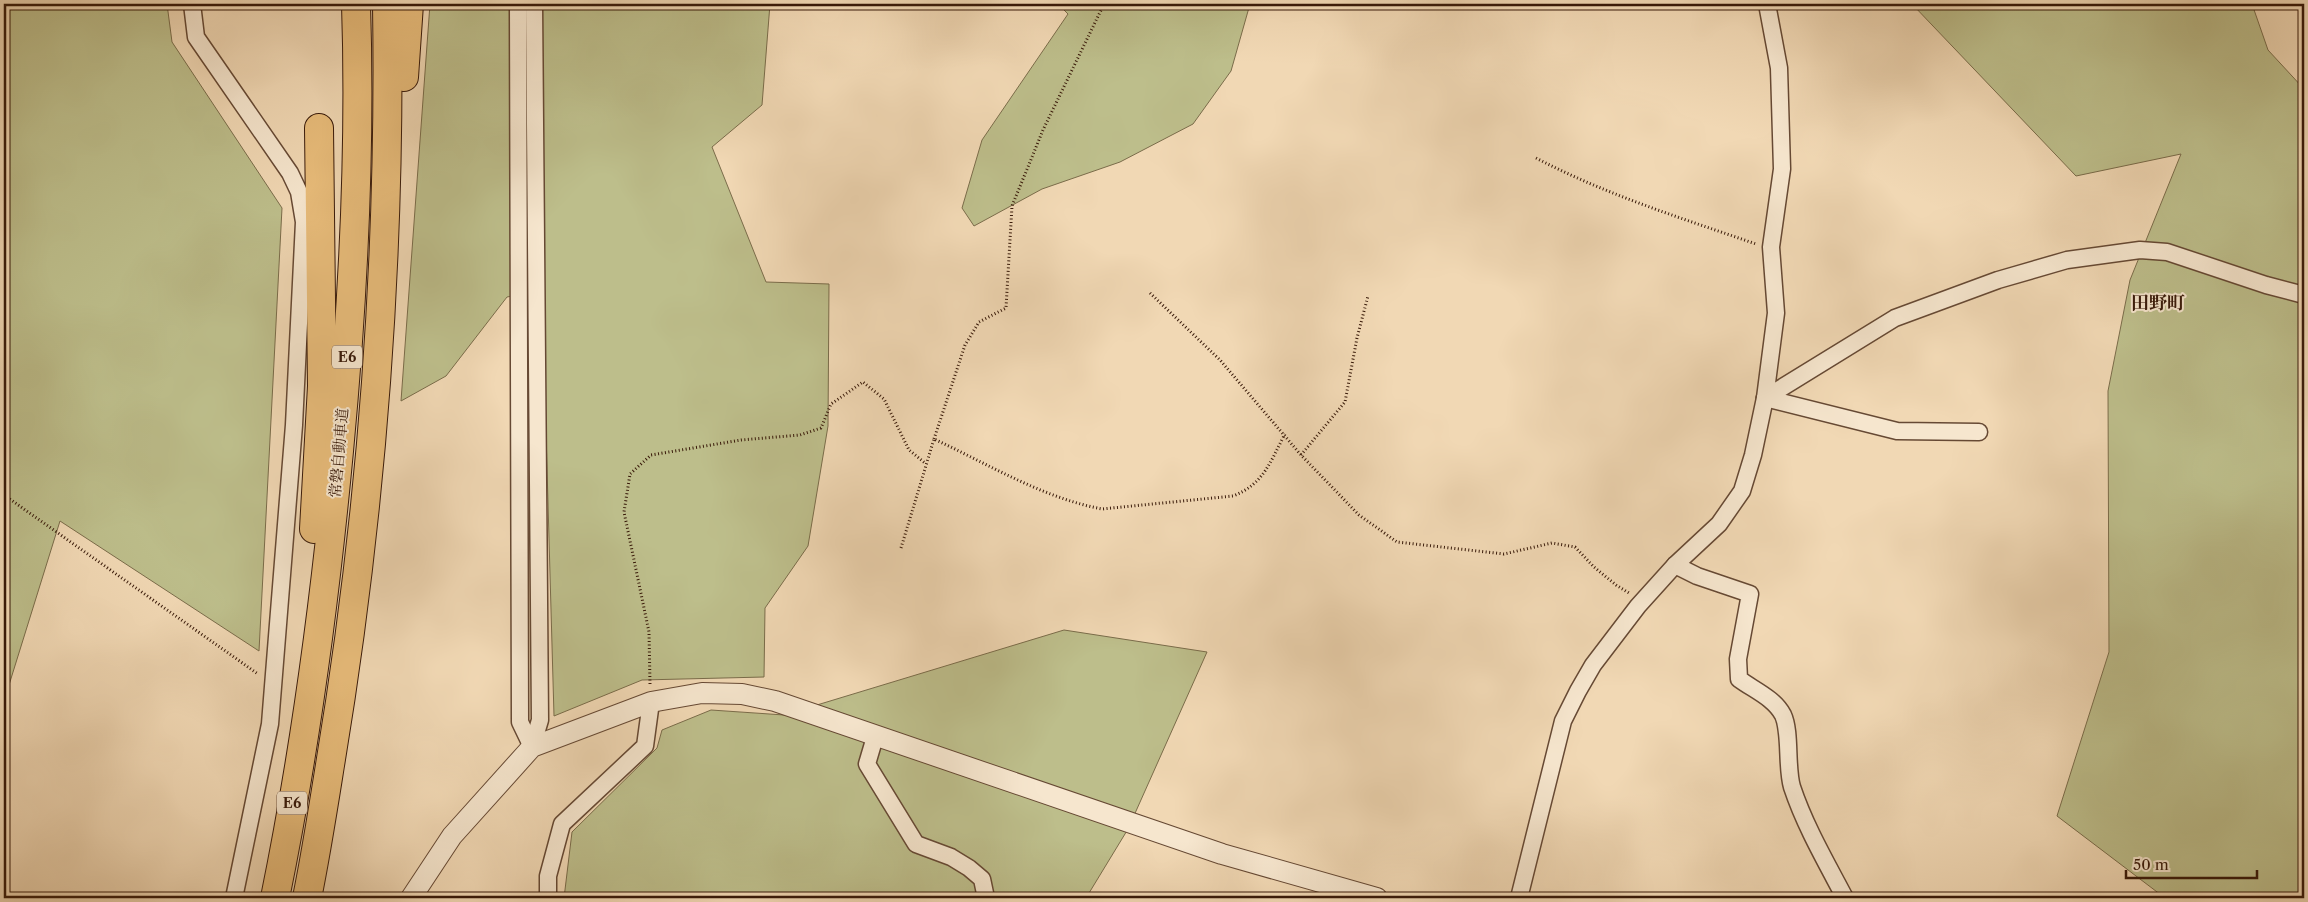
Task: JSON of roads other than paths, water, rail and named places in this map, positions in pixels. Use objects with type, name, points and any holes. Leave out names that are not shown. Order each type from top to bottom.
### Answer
[{"type":"highway","name":"常磐自動車道","points":[[275,898],[308,708],[325,589],[345,387],[355,235],[356,4]]},
{"type":"highway","name":"常磐自動車道","points":[[308,898],[356,591],[377,380],[386,233],[387,4]]},
{"type":"highway","points":[[386,233],[404,78],[409,4]]},
{"type":"highway","points":[[308,708],[322,386],[319,128]]},
{"type":"street","points":[[192,4],[196,37],[290,173],[299,192],[304,222],[294,425],[270,724],[234,898]]},
{"type":"street","points":[[518,4],[520,722],[532,747]]},
{"type":"street","points":[[411,898],[452,836],[532,747],[540,720],[534,4]]},
{"type":"street","points":[[1519,898],[1564,721],[1593,665],[1642,600],[1675,565],[1719,524],[1742,491],[1753,455],[1765,398],[1776,313],[1771,247],[1782,169],[1779,68],[1767,4]]},
{"type":"street","points":[[1765,398],[1895,318],[1998,280],[2067,260],[2140,250],[2167,252],[2266,285],[2304,295]]},
{"type":"street","points":[[1765,398],[1898,431],[1979,432]]},
{"type":"street","points":[[1675,565],[1696,576],[1750,594],[1738,659],[1739,679],[1753,690],[1774,701],[1784,716],[1792,785],[1806,824],[1845,898]]},
{"type":"street","points":[[532,747],[651,702],[702,693],[742,694],[774,701],[1222,854],[1377,898]]},
{"type":"street","points":[[548,898],[548,876],[562,824],[644,746],[651,702]]},
{"type":"street","points":[[875,737],[867,764],[916,844],[951,857],[969,868],[982,879],[986,898]]},
{"type":"district","name":"田野町","points":[[2158,303]]}]
